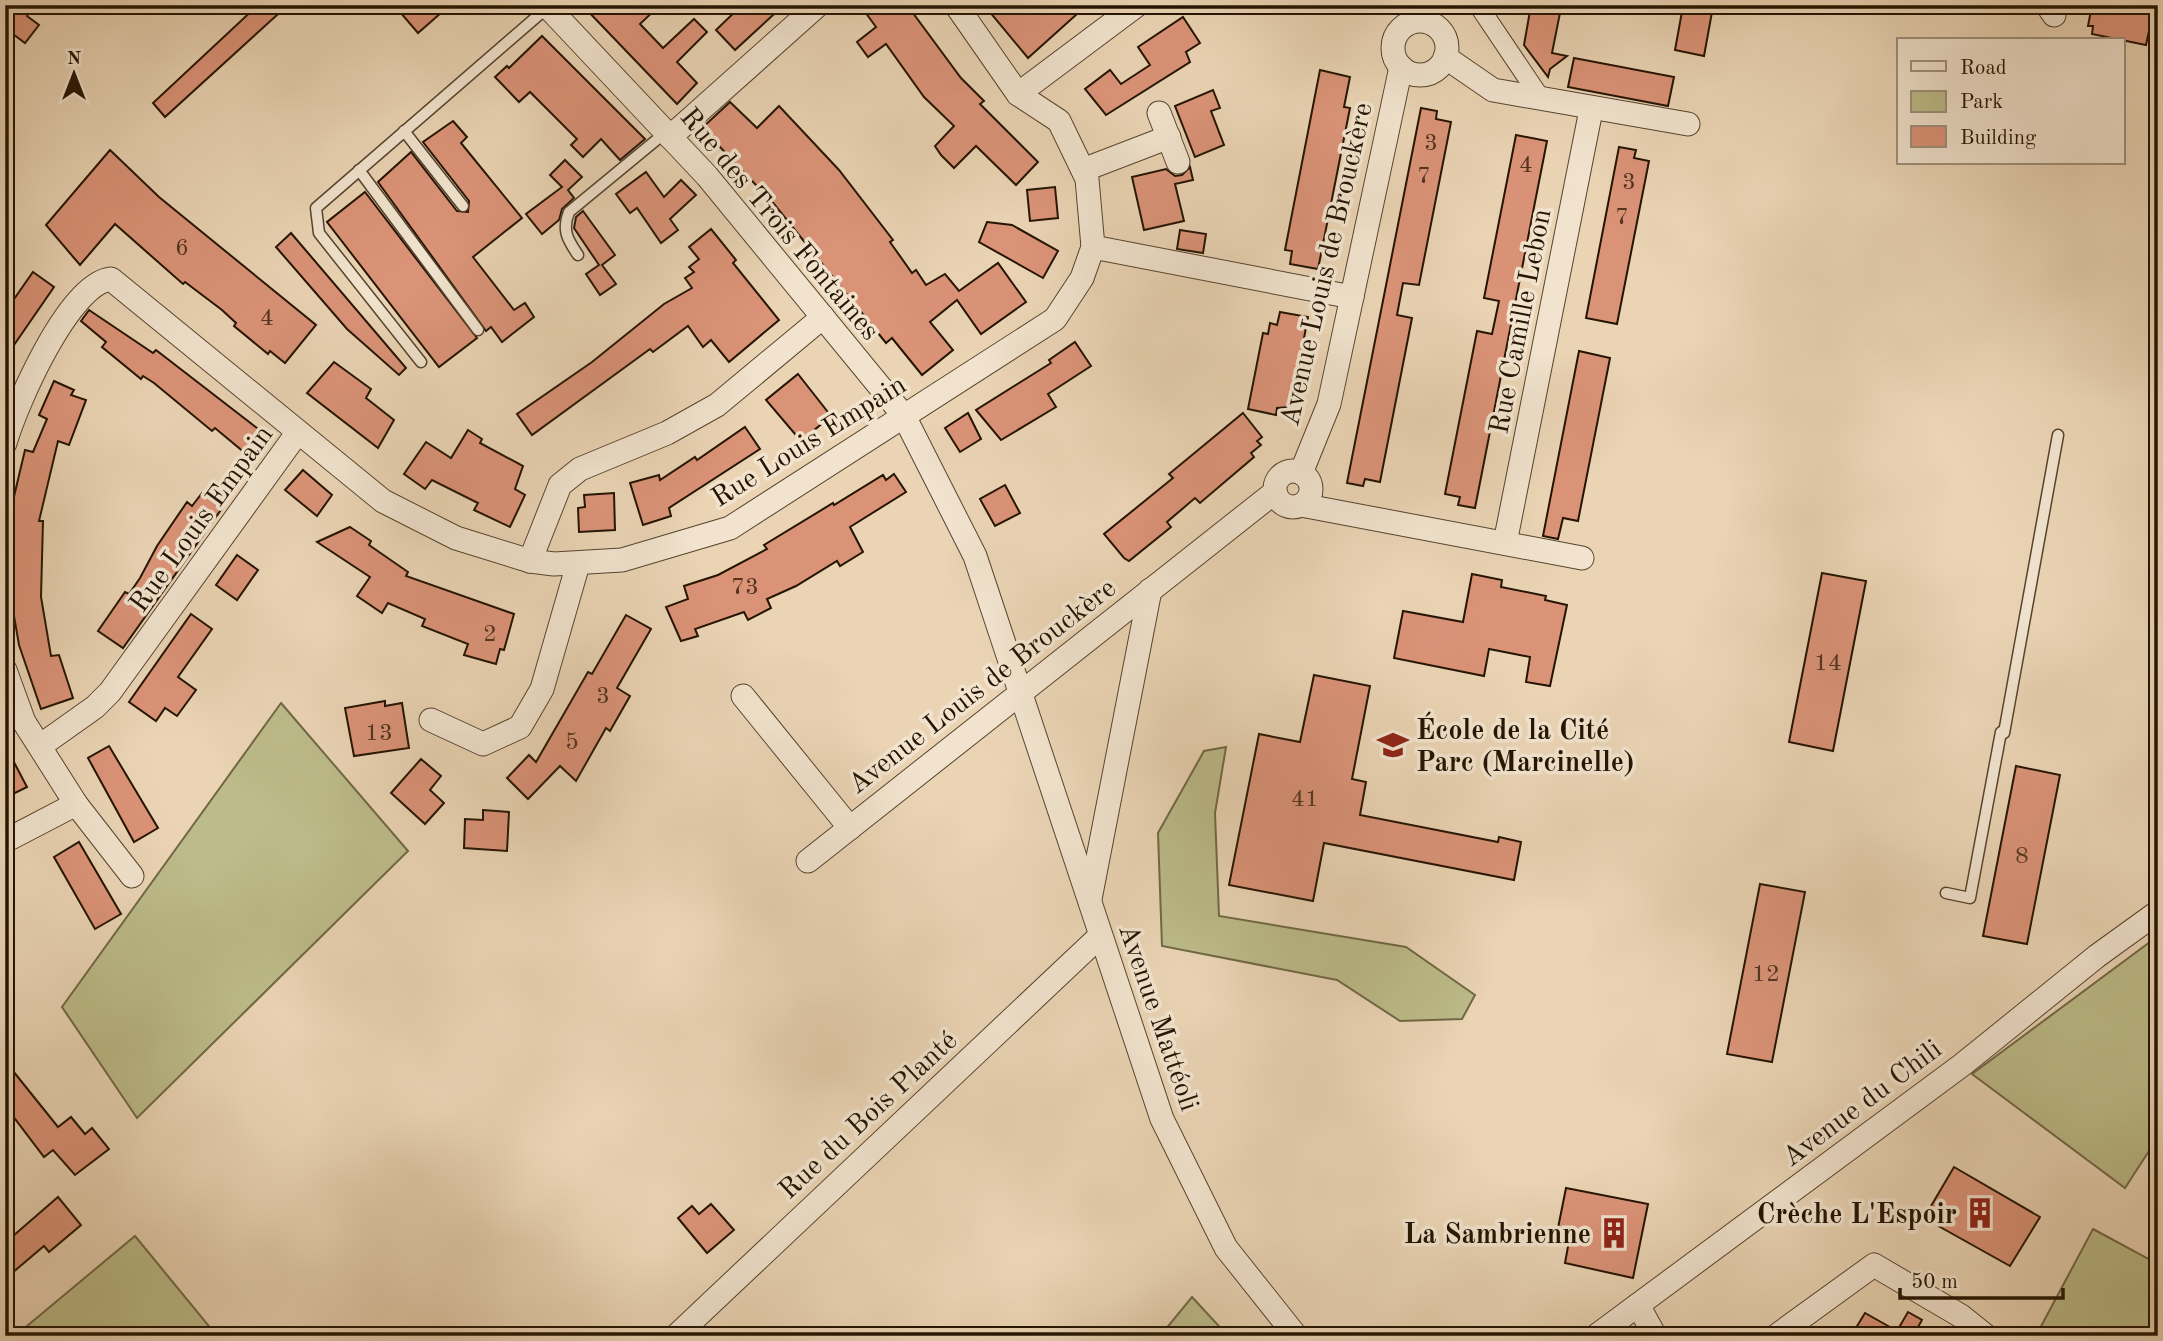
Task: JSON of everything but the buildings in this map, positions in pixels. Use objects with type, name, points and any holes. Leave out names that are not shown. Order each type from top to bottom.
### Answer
[{"type":"street","points":[[668,134],[818,5]]},
{"type":"street","name":"Rue Louis Empain","points":[[40,746],[95,707],[110,692],[298,432],[383,501],[456,538],[530,561],[578,564],[643,556],[730,527],[1055,319],[1082,278],[1093,247],[1087,179],[1059,121],[1018,94],[956,5]]},
{"type":"street","points":[[1018,94],[1137,5]]},
{"type":"street","points":[[1478,5],[1542,100]]},
{"type":"street","name":"Rue des Trois Fontaines","points":[[547,6],[707,176],[904,416],[975,556],[1021,692]]},
{"type":"street","points":[[1409,13],[1437,27],[1446,41],[1445,57],[1440,65],[1426,74],[1417,74],[1401,67],[1396,60],[1393,44],[1409,13]]},
{"type":"street","points":[[1445,57],[1493,90],[1591,110],[1688,124]]},
{"type":"street","name":"Avenue Louis de Brouckère","points":[[1301,472],[1329,404],[1401,67]]},
{"type":"street","name":"Rue Camille Lebon","points":[[1505,543],[1591,110]]},
{"type":"street","points":[[1159,113],[1178,162]]},
{"type":"street","points":[[1083,170],[1168,137]]},
{"type":"street","points":[[1093,247],[1352,297]]},
{"type":"street","points":[[5,443],[22,396],[47,346],[89,288],[101,280],[111,279],[298,432]]},
{"type":"street","points":[[530,561],[560,485],[580,468],[667,433],[717,405],[823,317]]},
{"type":"street","points":[[1301,505],[1308,498],[1311,489],[1308,480],[1301,472],[1286,472],[1276,484],[1275,492],[1286,505],[1301,505],[1582,558]]},
{"type":"street","name":"Avenue Louis de Brouckère","points":[[808,861],[1275,492]]},
{"type":"street","points":[[431,720],[483,744],[520,727],[542,689],[578,564]]},
{"type":"street","name":"Avenue Louis de Brouckère","points":[[1089,902],[1150,590]]},
{"type":"street","points":[[5,670],[24,722],[76,804],[132,876]]},
{"type":"street","name":"Avenue Mattéoli","points":[[1021,692],[1162,1119],[1226,1248],[1296,1336]]},
{"type":"street","name":"Avenue Louis de Brouckère","points":[[743,696],[850,828]]},
{"type":"street","points":[[5,841],[76,804]]},
{"type":"street","name":"Avenue du Chili","points":[[1596,1336],[1962,1065],[2097,956],[2158,912]]},
{"type":"street","name":"Rue du Bois Planté","points":[[676,1336],[1100,936]]},
{"type":"street","points":[[1776,1336],[1874,1265],[1961,1316],[1986,1336]]},
{"type":"street","points":[[1638,1305],[1655,1336]]},
{"type":"lane","points":[[421,362],[318,233],[316,208],[547,6]]},
{"type":"lane","points":[[404,131],[463,206]]},
{"type":"lane","points":[[578,255],[567,239],[564,225],[569,212],[668,134]]},
{"type":"lane","points":[[359,170],[478,330]]},
{"type":"lane","points":[[1946,893],[1970,898],[2058,435]]},
{"type":"green space","points":[[281,703],[408,851],[137,1118],[62,1007]]},
{"type":"green space","points":[[1226,747],[1215,813],[1219,916],[1406,947],[1475,995],[1462,1019],[1400,1021],[1337,980],[1162,946],[1158,833],[1204,751]]},
{"type":"green space","points":[[2158,936],[2158,1137],[2125,1188],[1972,1074]]},
{"type":"green space","points":[[2093,1229],[2158,1264],[2158,1336],[2044,1336],[2038,1332]]},
{"type":"green space","points":[[135,1236],[217,1336],[15,1336]]},
{"type":"green space","points":[[1192,1297],[1228,1336],[1160,1336]]},
{"type":"place","name":"École de la Cité Parc (Marcinelle)","points":[[1393,745]]},
{"type":"place","name":"Crèche L'Espoir","points":[[1980,1213]]},
{"type":"place","name":"La Sambrienne","points":[[1614,1233]]}]
